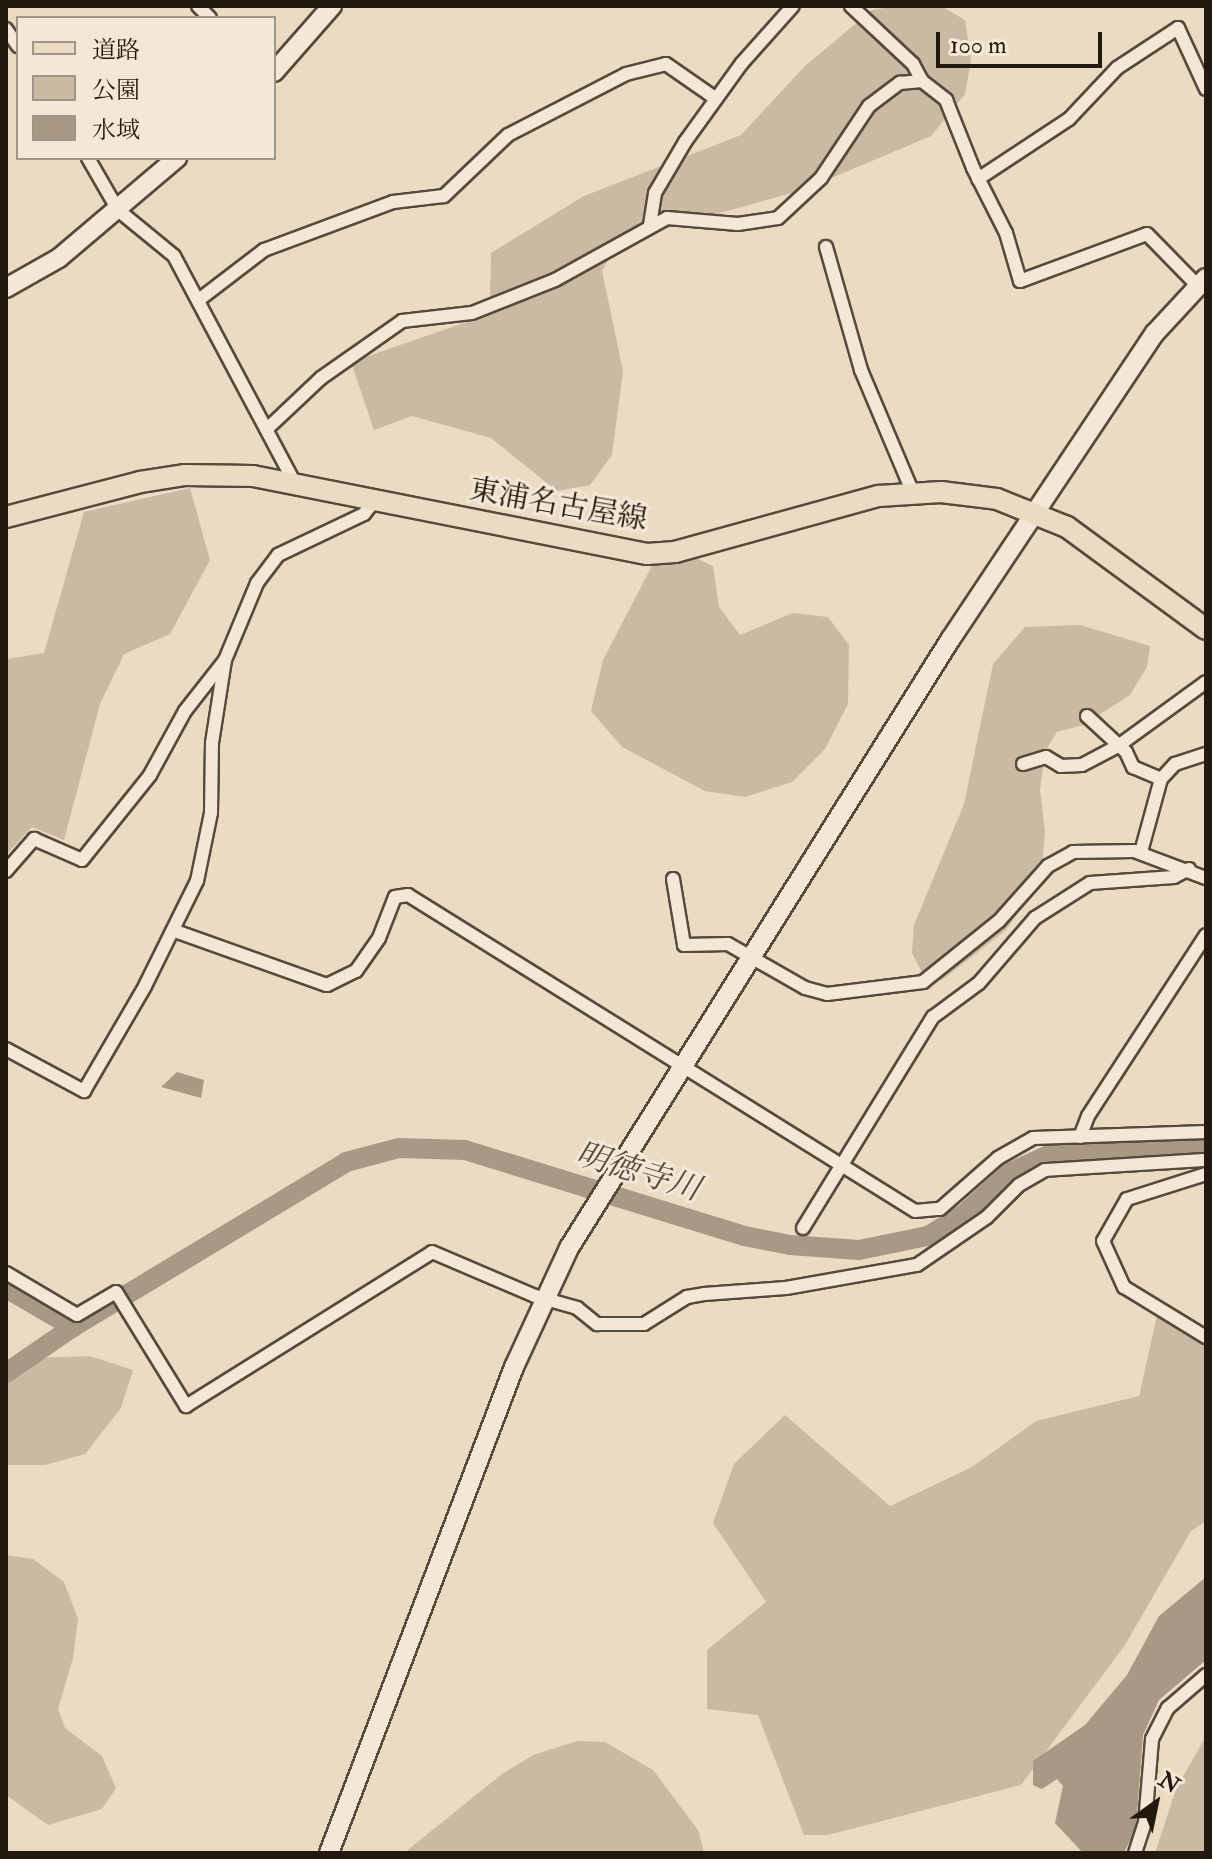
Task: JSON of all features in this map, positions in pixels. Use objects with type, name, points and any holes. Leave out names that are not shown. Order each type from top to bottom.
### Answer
[{"type":"main road","name":"東浦名古屋線","points":[[6,517],[185,475],[294,482],[647,554],[675,552],[912,491],[997,499],[1036,512],[1067,527],[1206,629]]},
{"type":"street","points":[[276,70],[332,6]]},
{"type":"street","points":[[650,225],[661,180],[715,98],[793,6]]},
{"type":"street","points":[[329,1853],[543,1299],[604,1190],[752,960],[950,640],[1155,333],[1202,281],[1147,234],[1020,281],[1006,233],[978,179],[946,100],[922,81],[913,64],[851,6]]},
{"type":"street","points":[[978,179],[1069,119],[1117,68],[1178,28],[1206,89]]},
{"type":"street","points":[[200,299],[264,250],[393,202],[424,203],[444,196],[508,135],[626,74],[666,64],[715,98]]},
{"type":"street","points":[[268,428],[321,378],[394,324],[472,313],[555,280],[650,225],[676,217],[738,224],[778,218],[821,178],[884,90],[922,81]]},
{"type":"street","points":[[89,160],[118,210],[174,256],[200,299],[220,352],[268,428],[294,482]]},
{"type":"street","points":[[6,288],[59,258],[175,160]]},
{"type":"street","points":[[826,247],[861,370],[912,491]]},
{"type":"street","points":[[6,871],[34,839],[82,860],[150,775],[185,711],[225,660],[270,562],[292,545],[364,514],[375,500]]},
{"type":"street","points":[[6,1049],[84,1091],[175,931],[205,853],[225,660]]},
{"type":"street","points":[[1023,764],[1046,757],[1061,766],[1082,765],[1118,746],[1206,682]]},
{"type":"street","points":[[1087,716],[1118,746],[1133,767],[1161,779]]},
{"type":"street","points":[[1141,852],[1161,779],[1175,764],[1206,754]]},
{"type":"street","points":[[673,879],[684,945],[728,944],[752,960],[827,994],[923,982],[999,921],[1060,857],[1104,848],[1141,852],[1206,878]]},
{"type":"street","points":[[803,1228],[933,1017],[979,983],[1035,918],[1090,883],[1174,877],[1189,869]]},
{"type":"street","points":[[175,931],[327,985],[356,971],[379,938],[395,897],[408,895],[903,1206],[934,1212],[1026,1140],[1206,1132]]},
{"type":"street","points":[[1080,1137],[1088,1116],[1206,935]]},
{"type":"street","points":[[6,1273],[77,1315],[116,1292],[186,1406],[432,1252],[543,1299],[577,1308],[610,1328],[644,1324],[687,1297],[786,1288],[917,1265],[987,1217],[1019,1185],[1045,1170],[1206,1160]]},
{"type":"street","points":[[1206,1174],[1127,1199],[1103,1241],[1124,1287],[1206,1337]]},
{"type":"street","points":[[1135,1853],[1145,1823],[1152,1739],[1168,1708],[1206,1675]]},
{"type":"green space","points":[[896,6],[941,6],[965,20],[971,61],[965,94],[931,136],[803,190],[619,241],[602,271],[623,371],[612,455],[590,485],[557,491],[491,438],[412,416],[374,430],[351,362],[478,318],[490,304],[491,253],[584,196],[741,135],[805,66],[872,10]]},
{"type":"green space","points":[[190,488],[210,560],[170,634],[124,654],[100,704],[64,840],[32,827],[6,855],[6,659],[44,653],[84,512]]},
{"type":"green space","points":[[689,555],[713,566],[719,607],[740,635],[793,613],[828,617],[849,645],[848,704],[825,749],[792,782],[745,797],[705,791],[622,747],[591,711],[603,660],[655,560]]},
{"type":"green space","points":[[1080,625],[1150,646],[1147,667],[1130,695],[1083,725],[1057,732],[1045,752],[1040,790],[1045,832],[1041,879],[1006,930],[942,980],[926,980],[912,953],[914,925],[964,804],[993,664],[1025,627]]},
{"type":"green space","points":[[1157,1316],[1206,1339],[1206,1521],[1191,1531],[1125,1645],[1021,1785],[828,1835],[804,1835],[758,1715],[707,1709],[707,1650],[766,1602],[713,1523],[734,1464],[785,1415],[890,1506],[972,1467],[1036,1421],[1139,1396]]},
{"type":"green space","points":[[90,1356],[133,1370],[121,1408],[85,1454],[45,1465],[6,1465],[6,1366],[30,1358]]},
{"type":"green space","points":[[6,1555],[33,1559],[64,1582],[78,1619],[73,1658],[58,1709],[65,1728],[102,1756],[116,1788],[102,1809],[48,1825],[6,1795]]},
{"type":"green space","points":[[1206,1736],[1206,1853],[1155,1853],[1176,1789]]},
{"type":"green space","points":[[577,1741],[605,1742],[653,1770],[698,1830],[704,1853],[404,1853],[502,1774],[533,1755]]},
{"type":"water","points":[[177,1072],[204,1080],[201,1098],[161,1087]]},
{"type":"water","points":[[1206,1577],[1206,1660],[1159,1700],[1143,1735],[1136,1828],[1124,1853],[1083,1853],[1055,1823],[1063,1786],[1057,1779],[1042,1789],[1033,1785],[1033,1761],[1085,1725],[1127,1675],[1159,1616]]},
{"type":"waterway","name":"明徳寺川","points":[[6,1373],[73,1327],[346,1162],[399,1148],[465,1150],[744,1236],[790,1245],[859,1250],[928,1236],[964,1214],[1011,1172],[1053,1153],[1206,1149]]},
{"type":"waterway","name":"明徳寺川","points":[[6,1288],[73,1327]]}]
